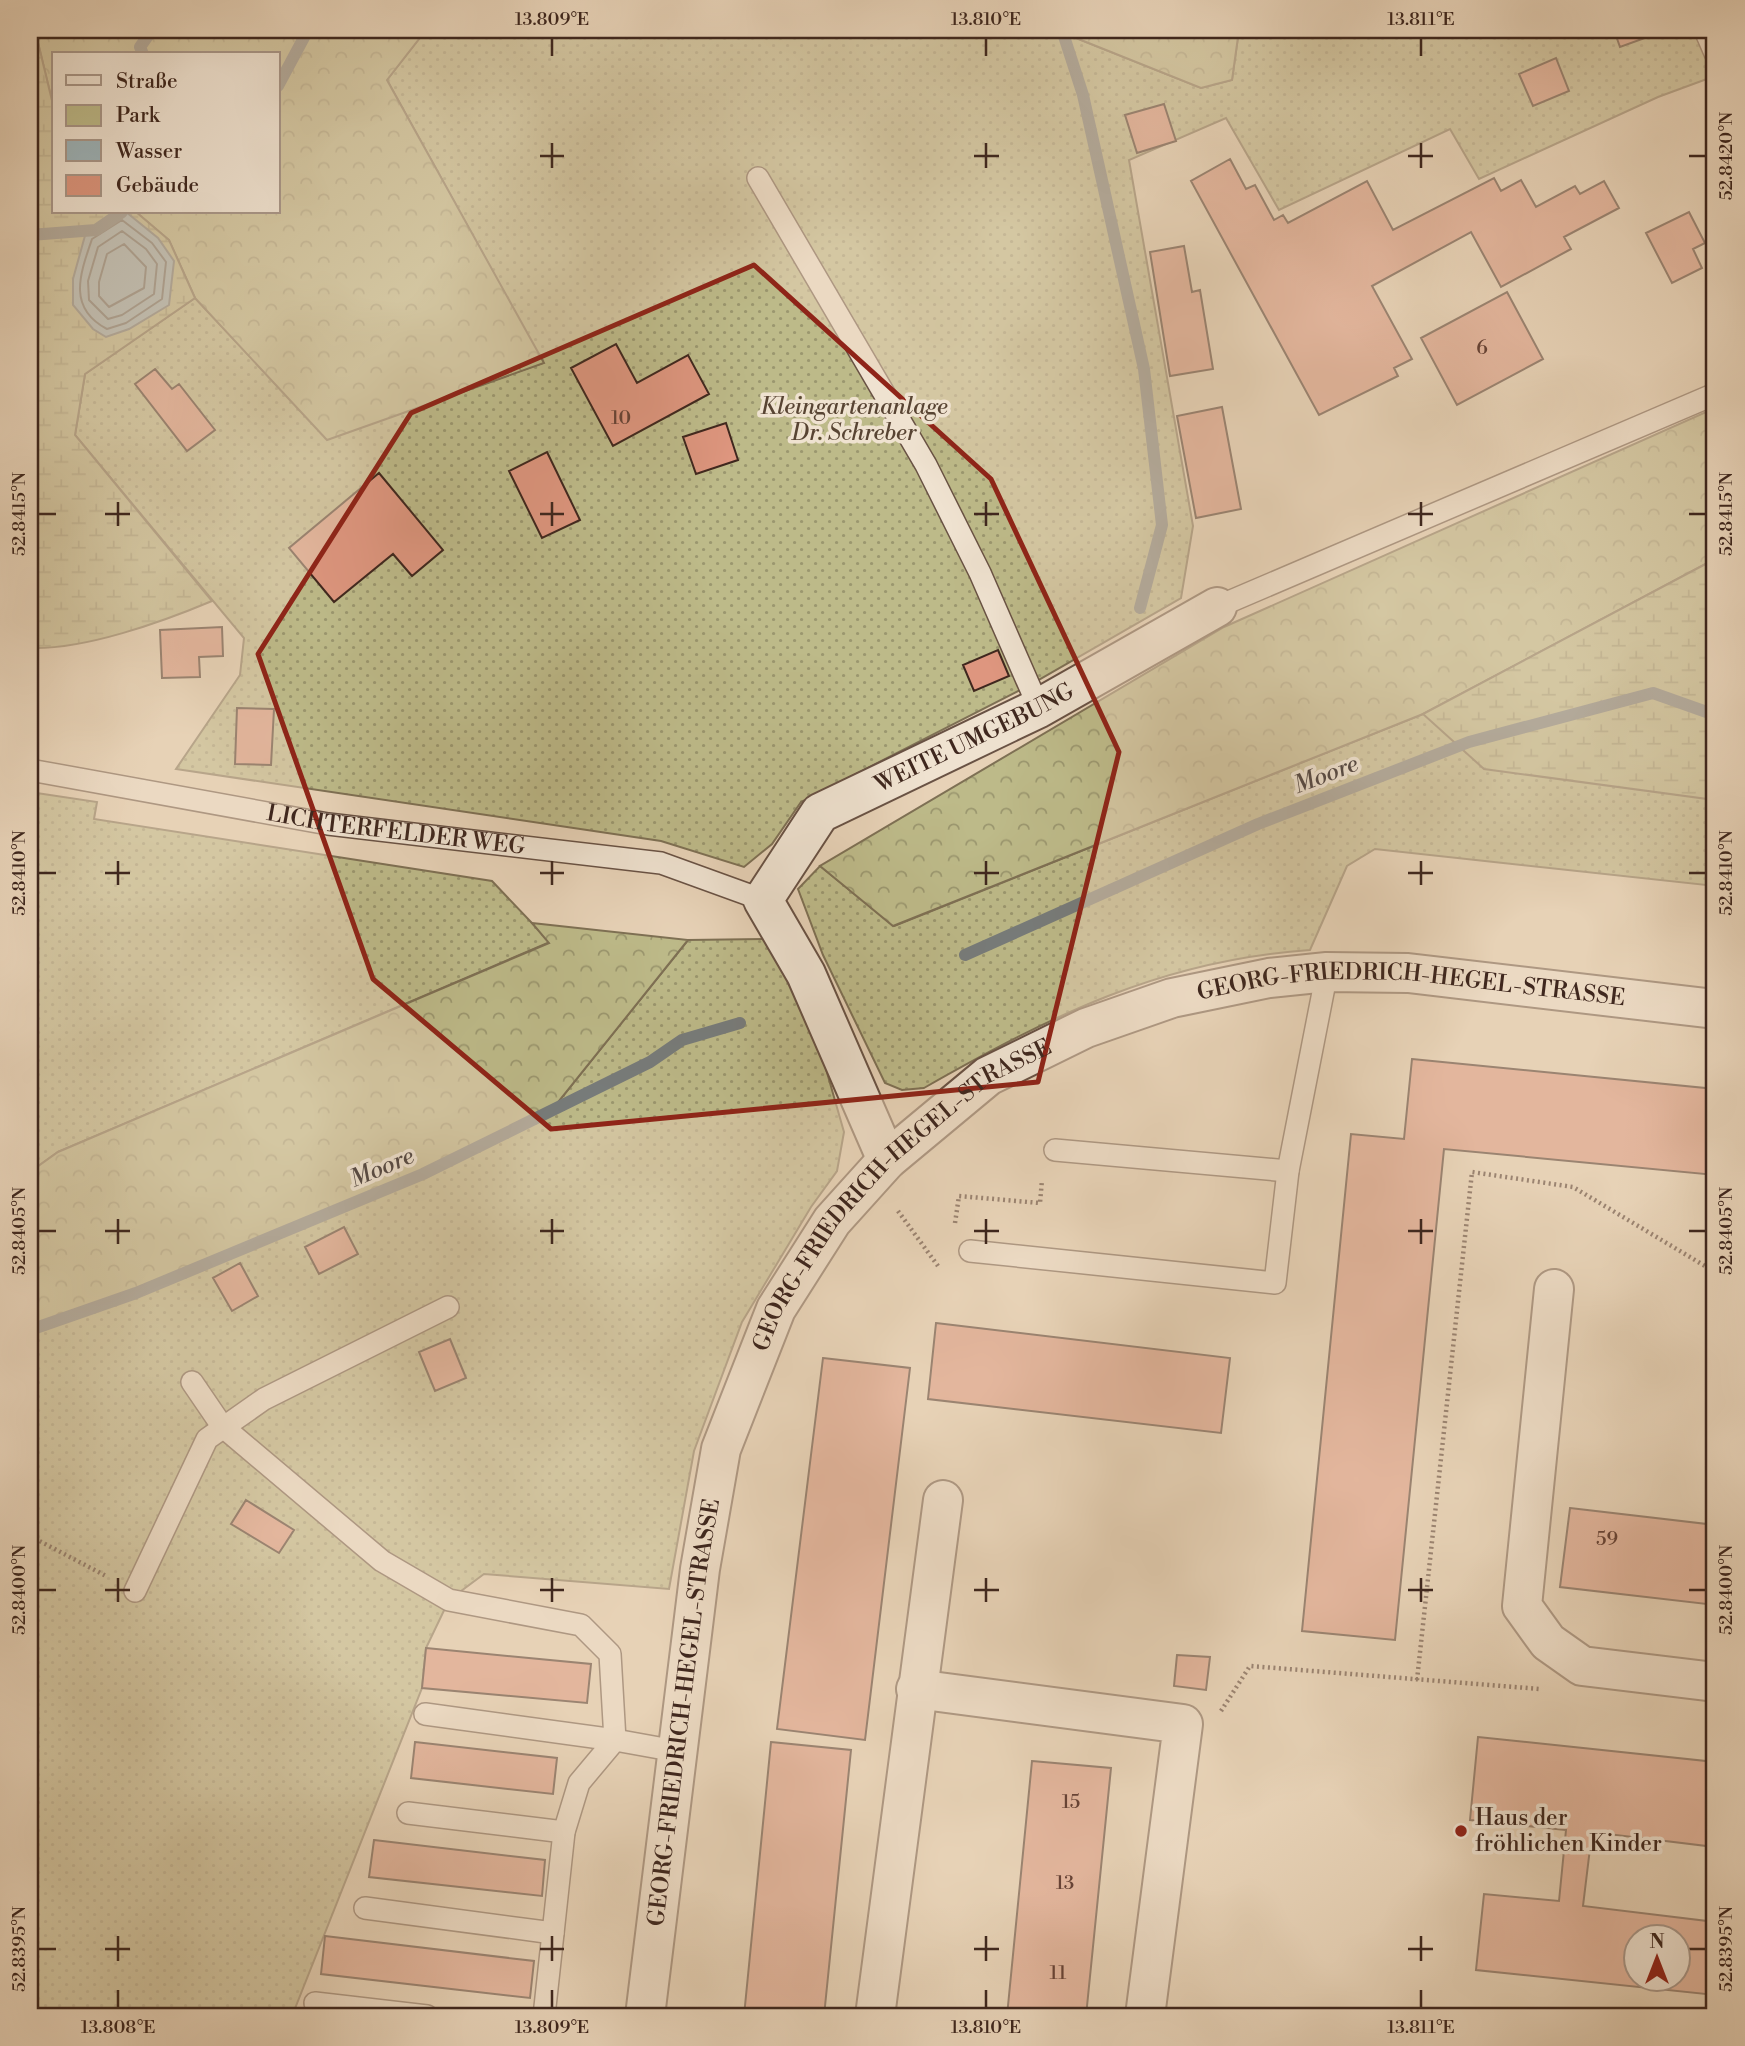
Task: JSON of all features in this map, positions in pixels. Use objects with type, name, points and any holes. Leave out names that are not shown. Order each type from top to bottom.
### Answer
[{"type":"street","name":"WEITE UMGEBUNG","points":[[763,900],[820,813],[1039,708],[1217,607]]},
{"type":"street","points":[[763,900],[806,974],[877,1171]]},
{"type":"street","name":"GEORG-FRIEDRICH-HEGEL-STRASSE","points":[[645,2016],[700,1569],[721,1450],[776,1309],[832,1221],[877,1171],[989,1076],[1086,1028],[1172,998],[1269,978],[1327,972],[1408,973],[1715,1009]]},
{"type":"street","points":[[1554,1289],[1522,1606],[1548,1642],[1582,1666],[1715,1682]]},
{"type":"street","points":[[875,2016],[943,1500]]},
{"type":"street","points":[[916,1689],[1183,1724],[1145,2016]]},
{"type":"lane","points":[[1705,30],[1715,53]]},
{"type":"lane","points":[[758,178],[926,465],[980,573],[1039,708]]},
{"type":"lane","points":[[1217,607],[1715,394]]},
{"type":"lane","name":"LICHTERFELDER WEG","points":[[30,770],[328,824],[662,863],[763,900]]},
{"type":"lane","points":[[970,1251],[1275,1283],[1288,1171],[1327,972]]},
{"type":"lane","points":[[1055,1150],[1288,1171]]},
{"type":"lane","points":[[135,1591],[207,1439],[264,1399],[448,1307]]},
{"type":"lane","points":[[192,1382],[222,1426],[382,1561],[449,1600],[581,1625],[610,1654],[615,1740],[579,1783],[564,1832],[544,2016]]},
{"type":"lane","points":[[425,1714],[676,1751]]},
{"type":"lane","points":[[408,1813],[564,1832]]},
{"type":"lane","points":[[365,1908],[553,1933]]},
{"type":"lane","points":[[315,2003],[427,2016]]},
{"type":"path","points":[[877,1171],[895,1208],[940,1268],[949,1269],[970,1251]]},
{"type":"path","points":[[1417,1680],[1472,1172],[1573,1187],[1715,1272]]},
{"type":"path","points":[[954,1232],[958,1196],[1040,1203],[1042,1176]]},
{"type":"path","points":[[30,1536],[135,1591]]},
{"type":"path","points":[[1183,1724],[1216,1720],[1250,1666],[1541,1689],[1571,1658]]},
{"type":"highlighted area","points":[[754,265],[991,479],[1119,752],[1038,1082],[551,1129],[373,979],[258,654],[411,413]]},
{"type":"green space","points":[[30,30],[35,30],[52,101],[52,214],[138,214],[169,240],[195,298],[85,374],[75,435],[212,601],[147,626],[98,640],[30,648]]},
{"type":"green space","points":[[35,30],[426,30],[387,80],[544,363],[327,440],[195,298],[169,240],[138,214],[280,214],[280,52],[52,52],[52,101]]},
{"type":"green space","name":"Kleingartenanlage Dr. Schreber","points":[[426,30],[1056,30],[1201,88],[1232,80],[1239,30],[1715,30],[1715,76],[1658,97],[1479,179],[1450,129],[1279,210],[1226,118],[1129,160],[1193,526],[1181,598],[1028,686],[801,802],[772,844],[744,867],[661,841],[176,769],[240,675],[244,638],[75,435],[85,374],[195,298],[327,439],[543,363],[387,80]]},
{"type":"green space","points":[[1056,30],[1239,30],[1232,80],[1201,88]]},
{"type":"green space","points":[[1715,408],[1715,559],[1423,714],[893,926],[820,866],[1224,627]]},
{"type":"green space","points":[[1715,559],[1715,886],[1375,849],[1347,866],[1310,950],[1256,956],[1156,979],[1063,1015],[924,1088],[902,1090],[885,1083],[823,955],[798,889],[820,866],[894,926],[1423,714]]},
{"type":"green space","points":[[1715,559],[1715,800],[1484,769],[1423,714]]},
{"type":"green space","points":[[30,792],[97,802],[94,819],[492,881],[550,942],[58,1152],[30,1172]]},
{"type":"green space","points":[[532,923],[688,940],[551,1111],[423,1174],[136,1293],[30,1330],[30,1172],[58,1152],[549,943]]},
{"type":"green space","points":[[774,939],[818,1041],[844,1132],[837,1171],[811,1207],[742,1322],[694,1451],[669,1589],[484,1574],[449,1600],[426,1648],[422,1688],[292,2016],[30,2016],[30,1330],[136,1293],[423,1174],[551,1111],[688,940]]},
{"type":"water","points":[[119,214],[128,214],[158,238],[174,261],[169,305],[129,329],[106,337],[93,329],[73,305],[73,279],[86,232],[96,230]]},
{"type":"building","points":[[1614,30],[1664,30],[1664,31],[1620,47]]},
{"type":"building","points":[[1556,58],[1569,91],[1533,106],[1519,74]]},
{"type":"building","points":[[1164,104],[1176,141],[1137,153],[1125,115]]},
{"type":"building","points":[[1230,159],[1246,189],[1255,185],[1274,220],[1283,215],[1288,223],[1367,181],[1393,230],[1494,178],[1501,191],[1521,180],[1536,207],[1575,186],[1580,194],[1604,181],[1619,208],[1564,237],[1571,249],[1501,287],[1471,232],[1372,286],[1412,359],[1394,368],[1398,376],[1319,415],[1191,181]]},
{"type":"building","points":[[1689,212],[1705,243],[1693,249],[1702,268],[1672,283],[1646,233]]},
{"type":"building","points":[[1184,246],[1192,292],[1200,290],[1213,369],[1170,376],[1150,252]]},
{"type":"building","points":[[1507,292],[1543,359],[1457,405],[1421,338]]},
{"type":"building","points":[[616,344],[637,383],[688,355],[709,394],[613,446],[571,368]]},
{"type":"building","points":[[155,369],[172,389],[179,384],[215,430],[187,451],[135,384]]},
{"type":"building","points":[[1222,407],[1241,509],[1196,518],[1177,416]]},
{"type":"building","points":[[726,423],[738,460],[696,474],[683,437]]},
{"type":"building","points":[[547,452],[580,520],[542,538],[509,471]]},
{"type":"building","points":[[379,473],[443,550],[412,576],[393,554],[334,602],[289,548]]},
{"type":"building","points":[[222,627],[223,656],[199,657],[200,677],[162,678],[160,630]]},
{"type":"building","points":[[998,650],[1009,676],[974,691],[963,665]]},
{"type":"building","points":[[237,708],[274,709],[271,765],[235,764]]},
{"type":"building","points":[[1412,1059],[1715,1089],[1715,1175],[1444,1149],[1395,1640],[1302,1631],[1351,1134],[1404,1139]]},
{"type":"building","points":[[344,1227],[358,1254],[319,1274],[305,1247]]},
{"type":"building","points":[[240,1263],[258,1296],[232,1311],[213,1278]]},
{"type":"building","points":[[936,1323],[1230,1358],[1221,1433],[928,1399]]},
{"type":"building","points":[[450,1339],[466,1378],[435,1391],[419,1352]]},
{"type":"building","points":[[823,1358],[910,1368],[865,1740],[777,1729]]},
{"type":"building","points":[[246,1500],[294,1530],[279,1553],[231,1524]]},
{"type":"building","points":[[1570,1508],[1715,1525],[1715,1605],[1560,1587]]},
{"type":"building","points":[[426,1648],[591,1664],[587,1703],[422,1688]]},
{"type":"building","points":[[1177,1655],[1210,1657],[1206,1690],[1174,1686]]},
{"type":"building","points":[[1478,1737],[1715,1762],[1715,1847],[1592,1832],[1583,1906],[1715,1922],[1715,1995],[1692,1993],[1692,1924],[1622,1924],[1622,1985],[1476,1970],[1484,1894],[1559,1901],[1566,1830],[1470,1820]]},
{"type":"building","points":[[415,1742],[557,1758],[553,1794],[411,1778]]},
{"type":"building","points":[[771,1742],[851,1750],[824,2016],[744,2016]]},
{"type":"building","points":[[1032,1761],[1111,1768],[1086,2016],[1007,2016]]},
{"type":"building","points":[[374,1840],[545,1860],[542,1896],[369,1877]]},
{"type":"building","points":[[325,1936],[534,1961],[530,1998],[321,1974]]},
{"type":"waterway","points":[[142,52],[140,47],[152,30]]},
{"type":"waterway","points":[[280,82],[308,30]]},
{"type":"waterway","points":[[1062,30],[1083,95],[1144,369],[1162,525],[1140,608]]},
{"type":"waterway","points":[[30,235],[96,230],[119,214]]},
{"type":"waterway","name":"Moore","points":[[965,955],[1258,824],[1469,742],[1653,693],[1715,715]]},
{"type":"waterway","name":"Moore","points":[[30,1330],[136,1293],[423,1174],[650,1062],[682,1040],[740,1023]]},
{"type":"place","name":"Haus der fröhlichen Kinder","points":[[1461,1831]]}]
